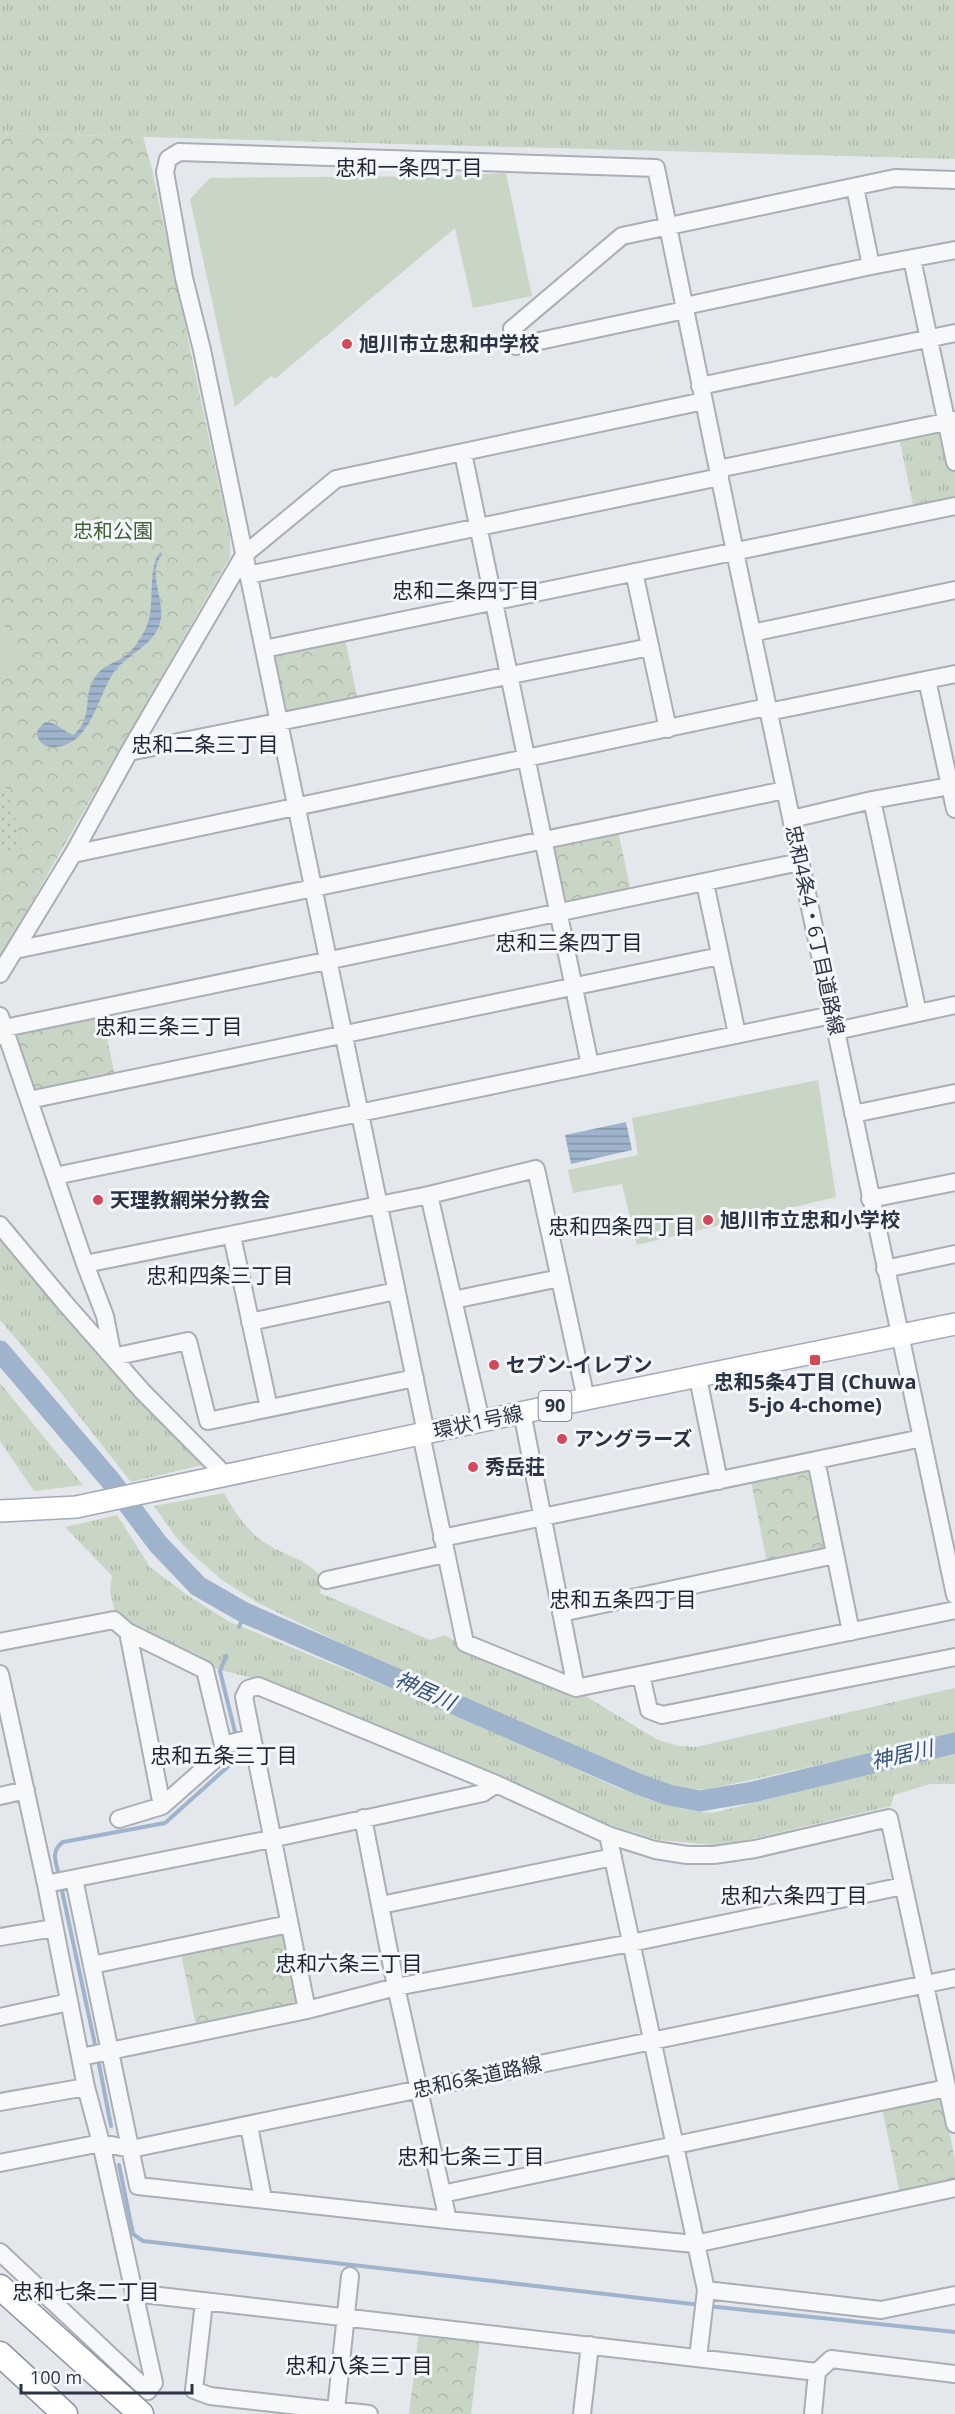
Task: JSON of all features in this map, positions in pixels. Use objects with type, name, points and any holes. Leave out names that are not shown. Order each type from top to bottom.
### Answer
[{"type":"highway","points":[[0,2287],[141,2414]]},
{"type":"highway","points":[[0,2354],[65,2414]]},
{"type":"main road","name":"環状1号線","points":[[0,1511],[76,1507],[522,1412],[955,1324]]},
{"type":"street","name":"忠和4条4・6丁目道路線","points":[[244,555],[202,350],[184,278],[165,176],[166,165],[170,157],[179,152],[191,151],[656,168],[870,1199],[955,1595]]},
{"type":"street","points":[[955,180],[895,178],[621,236],[512,329],[516,346],[872,266],[955,250]]},
{"type":"street","points":[[855,187],[872,266]]},
{"type":"street","points":[[912,259],[929,338],[951,421],[955,462]]},
{"type":"street","points":[[0,974],[73,854],[129,752],[244,555],[336,479],[464,453],[955,333]]},
{"type":"street","points":[[248,575],[479,527],[951,421]]},
{"type":"street","points":[[464,453],[590,1065]]},
{"type":"street","points":[[264,649],[955,506]]},
{"type":"street","points":[[244,555],[415,1378],[444,1546],[465,1643],[576,1689],[955,1610]]},
{"type":"street","points":[[634,572],[668,729]]},
{"type":"street","points":[[752,633],[955,590]]},
{"type":"street","points":[[129,752],[650,647]]},
{"type":"street","points":[[73,854],[668,729],[955,674]]},
{"type":"street","points":[[927,680],[952,786],[955,809]]},
{"type":"street","points":[[792,819],[872,800],[952,786]]},
{"type":"street","points":[[15,950],[785,790]]},
{"type":"street","points":[[872,800],[918,1013]]},
{"type":"street","points":[[113,1357],[105,1316],[2,1027],[558,914],[800,862]]},
{"type":"street","points":[[705,883],[737,1034]]},
{"type":"street","points":[[29,1100],[720,956]]},
{"type":"street","points":[[55,1176],[737,1034],[918,1013],[955,1005]]},
{"type":"street","points":[[853,1114],[955,1093]]},
{"type":"street","points":[[85,1264],[429,1195],[536,1168],[586,1399]]},
{"type":"street","points":[[870,1199],[955,1182]]},
{"type":"street","points":[[429,1195],[481,1421]]},
{"type":"street","points":[[0,1225],[143,1392],[225,1474]]},
{"type":"street","points":[[232,1236],[269,1408]]},
{"type":"street","points":[[885,1269],[955,1254]]},
{"type":"street","points":[[453,1300],[560,1278]]},
{"type":"street","points":[[250,1322],[396,1291]]},
{"type":"street","points":[[113,1357],[188,1341],[208,1421],[415,1378]]},
{"type":"street","points":[[698,1378],[719,1481]]},
{"type":"street","points":[[522,1412],[576,1689]]},
{"type":"street","points":[[327,1580],[542,1517],[922,1438]]},
{"type":"street","points":[[816,1460],[851,1632]]},
{"type":"street","points":[[561,1613],[835,1555]]},
{"type":"street","points":[[0,1642],[114,1620],[128,1632],[205,1670],[237,1741],[271,1839],[307,2010]]},
{"type":"street","points":[[128,1632],[162,1806]]},
{"type":"street","points":[[641,1675],[649,1710],[662,1715],[955,1657]]},
{"type":"street","points":[[0,1674],[4,1710],[26,1790],[92,1965],[95,2054],[86,2086],[101,2143],[154,2383],[148,2391],[0,2252]]},
{"type":"street","points":[[119,1819],[162,1806],[237,1741],[244,1697],[248,1689],[258,1686],[496,1784],[608,1834],[655,1850],[687,1855],[714,1855],[755,1849],[889,1818],[955,2124]]},
{"type":"street","points":[[60,1882],[483,1793],[496,1784]]},
{"type":"street","points":[[0,1796],[26,1790]]},
{"type":"street","points":[[363,1818],[396,1987],[448,2220]]},
{"type":"street","points":[[608,1834],[706,2300],[698,2358]]},
{"type":"street","points":[[381,1905],[613,1857]]},
{"type":"street","points":[[60,1882],[54,1928],[69,2002],[95,2054],[131,2150],[138,2186],[695,2244],[955,2188]]},
{"type":"street","points":[[95,2054],[307,2010],[396,1987],[631,1943],[903,1886]]},
{"type":"street","points":[[92,1965],[289,1924]]},
{"type":"street","points":[[0,1937],[54,1928]]},
{"type":"street","name":"忠和6条道路線","points":[[0,2163],[101,2143],[131,2150],[955,1978]]},
{"type":"street","points":[[0,2017],[69,2002]]},
{"type":"street","points":[[0,2102],[86,2086]]},
{"type":"street","points":[[442,2194],[947,2088]]},
{"type":"street","points":[[249,2126],[263,2199]]},
{"type":"street","points":[[336,2410],[350,2276]]},
{"type":"street","points":[[134,2293],[817,2372]]},
{"type":"street","points":[[706,2300],[881,2310],[955,2295]]},
{"type":"street","points":[[204,2301],[194,2390],[210,2396],[369,2414]]},
{"type":"street","points":[[582,2414],[590,2345]]},
{"type":"street","points":[[813,2414],[817,2372],[831,2359],[955,2374]]},
{"type":"green space","points":[[0,0],[955,0],[955,159],[0,133]]},
{"type":"green space","name":"忠和公園","points":[[0,133],[143,137],[151,165],[230,537],[230,557],[0,957]]},
{"type":"green space","points":[[506,173],[532,296],[473,308],[455,228],[275,379],[271,376],[235,407],[190,199],[210,178],[444,176]]},
{"type":"green space","points":[[947,422],[955,462],[955,506],[915,514],[898,432]]},
{"type":"green space","points":[[5,626],[17,674],[0,678],[0,627]]},
{"type":"green space","points":[[345,639],[358,701],[286,716],[274,658],[278,653]]},
{"type":"green space","points":[[0,788],[6,788],[24,848],[0,854]]},
{"type":"green space","points":[[618,831],[631,891],[565,906],[552,846]]},
{"type":"green space","points":[[102,1015],[115,1076],[42,1091],[30,1086],[14,1039],[20,1032]]},
{"type":"green space","points":[[818,1080],[836,1197],[637,1245],[622,1184],[573,1193],[568,1170],[638,1155],[632,1118]]},
{"type":"green space","points":[[0,1238],[206,1464],[131,1482],[46,1374],[0,1320]]},
{"type":"green space","points":[[0,1383],[83,1485],[34,1491],[0,1441]]},
{"type":"green space","points":[[811,1469],[828,1551],[767,1563],[751,1481]]},
{"type":"green space","points":[[224,1493],[239,1517],[257,1537],[316,1571],[323,1579],[320,1593],[430,1640],[445,1635],[460,1644],[582,1694],[658,1740],[679,1746],[696,1747],[955,1688],[955,1734],[706,1790],[682,1788],[653,1779],[374,1659],[258,1603],[222,1580],[176,1537],[154,1506]]},
{"type":"green space","points":[[117,1515],[150,1567],[187,1595],[228,1621],[517,1741],[637,1795],[687,1810],[713,1813],[955,1752],[955,1784],[930,1784],[894,1795],[891,1806],[743,1841],[713,1845],[659,1840],[610,1825],[260,1680],[209,1667],[116,1616],[110,1591],[112,1576],[65,1527]]},
{"type":"green space","points":[[284,1932],[299,2003],[196,2025],[181,1954]]},
{"type":"green space","points":[[942,2096],[955,2160],[955,2182],[900,2194],[882,2108]]},
{"type":"green space","points":[[419,2332],[480,2339],[471,2414],[409,2414]]},
{"type":"water","points":[[161,552],[156,577],[161,618],[154,635],[114,672],[92,718],[77,738],[67,745],[54,747],[43,744],[37,735],[38,729],[45,722],[53,723],[73,735],[80,728],[86,714],[91,684],[95,677],[105,667],[125,656],[142,636],[150,614],[154,565]]},
{"type":"water","points":[[626,1122],[632,1150],[571,1164],[565,1135]]},
{"type":"waterway","name":"神居川","points":[[0,1351],[110,1480],[158,1544],[198,1586],[245,1613],[638,1784],[669,1795],[700,1801],[753,1792],[955,1743]]},
{"type":"waterway","points":[[239,1627],[245,1613]]},
{"type":"waterway","points":[[226,1656],[220,1671],[236,1736]]},
{"type":"waterway","points":[[59,1876],[55,1853],[63,1842],[165,1823],[233,1762],[238,1756],[238,1746]]},
{"type":"waterway","points":[[61,1886],[96,2049]]},
{"type":"waterway","points":[[98,2059],[111,2126]]},
{"type":"waterway","points":[[119,2165],[133,2234],[143,2241],[701,2305]]},
{"type":"waterway","points":[[708,2306],[955,2332]]},
{"type":"place","name":"旭川市立忠和中学校","points":[[347,344]]},
{"type":"place","name":"天理教網栄分教会","points":[[98,1200]]},
{"type":"place","name":"旭川市立忠和小学校","points":[[708,1220]]},
{"type":"place","name":"忠和5条4丁目 (Chuwa 5-jo 4-chome)","points":[[815,1360]]},
{"type":"place","name":"セブン-イレブン","points":[[494,1365]]},
{"type":"place","name":"アングラーズ","points":[[562,1439]]},
{"type":"place","name":"秀岳荘","points":[[473,1467]]},
{"type":"district","name":"忠和一条四丁目","points":[[409,168]]},
{"type":"district","name":"忠和二条四丁目","points":[[466,591]]},
{"type":"district","name":"忠和二条三丁目","points":[[205,745]]},
{"type":"district","name":"忠和三条四丁目","points":[[569,943]]},
{"type":"district","name":"忠和三条三丁目","points":[[169,1027]]},
{"type":"district","name":"忠和四条四丁目","points":[[622,1227]]},
{"type":"district","name":"忠和四条三丁目","points":[[220,1276]]},
{"type":"district","name":"忠和五条四丁目","points":[[623,1600]]},
{"type":"district","name":"忠和五条三丁目","points":[[224,1756]]},
{"type":"district","name":"忠和六条四丁目","points":[[794,1896]]},
{"type":"district","name":"忠和六条三丁目","points":[[349,1964]]},
{"type":"district","name":"忠和七条三丁目","points":[[471,2157]]},
{"type":"district","name":"忠和七条二丁目","points":[[86,2292]]},
{"type":"district","name":"忠和八条三丁目","points":[[359,2366]]}]
